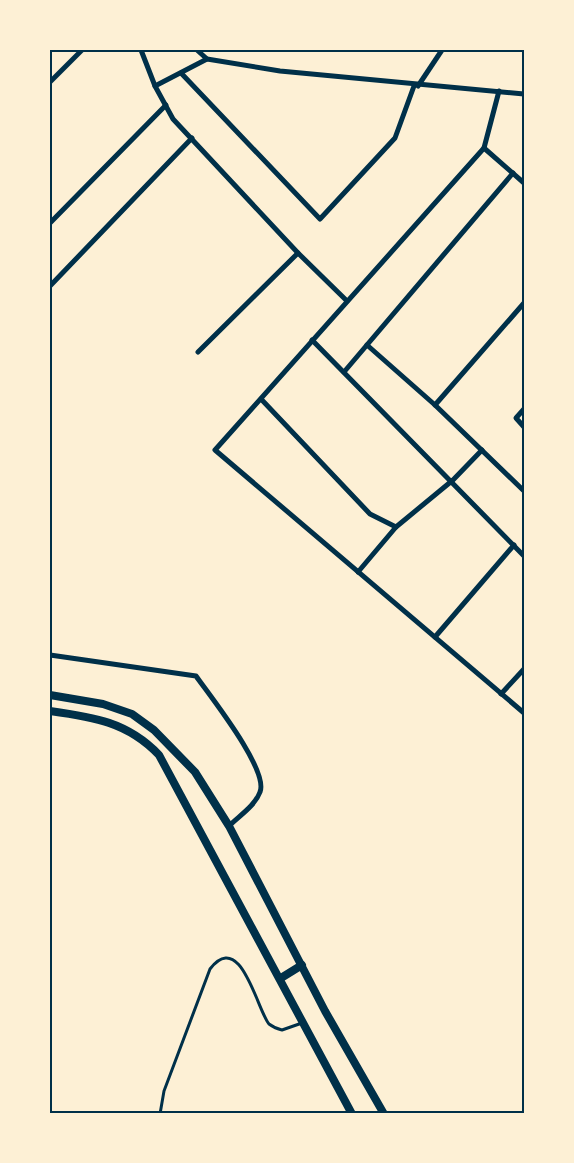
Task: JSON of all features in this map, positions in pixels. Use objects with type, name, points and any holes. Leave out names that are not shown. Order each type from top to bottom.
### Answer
[{"type":"main road","points":[[50,695],[112,706],[147,724],[195,771],[229,826],[302,965],[384,1113]]},
{"type":"main road","points":[[50,711],[112,722],[135,733],[159,755],[352,1113]]},
{"type":"main road","points":[[281,978],[302,965]]},
{"type":"street","points":[[50,82],[80,50]]},
{"type":"street","points":[[141,50],[155,86],[173,119],[298,253],[347,301]]},
{"type":"street","points":[[198,50],[207,59],[280,71],[416,86],[525,94]]},
{"type":"street","points":[[181,73],[320,219],[395,138],[416,86],[442,50]]},
{"type":"street","points":[[155,86],[207,59]]},
{"type":"street","points":[[499,92],[484,148],[215,450],[525,713]]},
{"type":"street","points":[[50,223],[166,105]]},
{"type":"street","points":[[50,286],[192,138]]},
{"type":"street","points":[[484,148],[525,183]]},
{"type":"street","points":[[344,372],[513,173]]},
{"type":"street","points":[[198,352],[298,253]]},
{"type":"street","points":[[435,405],[525,303]]},
{"type":"street","points":[[312,340],[453,480],[525,556]]},
{"type":"street","points":[[367,345],[435,405],[525,491]]},
{"type":"street","points":[[261,399],[370,514],[396,527]]},
{"type":"street","points":[[525,409],[516,418],[525,427]]},
{"type":"street","points":[[358,572],[396,527],[453,480],[482,450]]},
{"type":"street","points":[[435,638],[514,545]]},
{"type":"street","points":[[50,655],[196,676],[244,746],[261,777],[261,791],[229,826]]},
{"type":"street","points":[[501,694],[525,669]]},
{"type":"lane","points":[[160,1113],[164,1091],[210,969],[219,960],[229,959],[240,965],[270,1024],[282,1030],[302,1023]]}]
